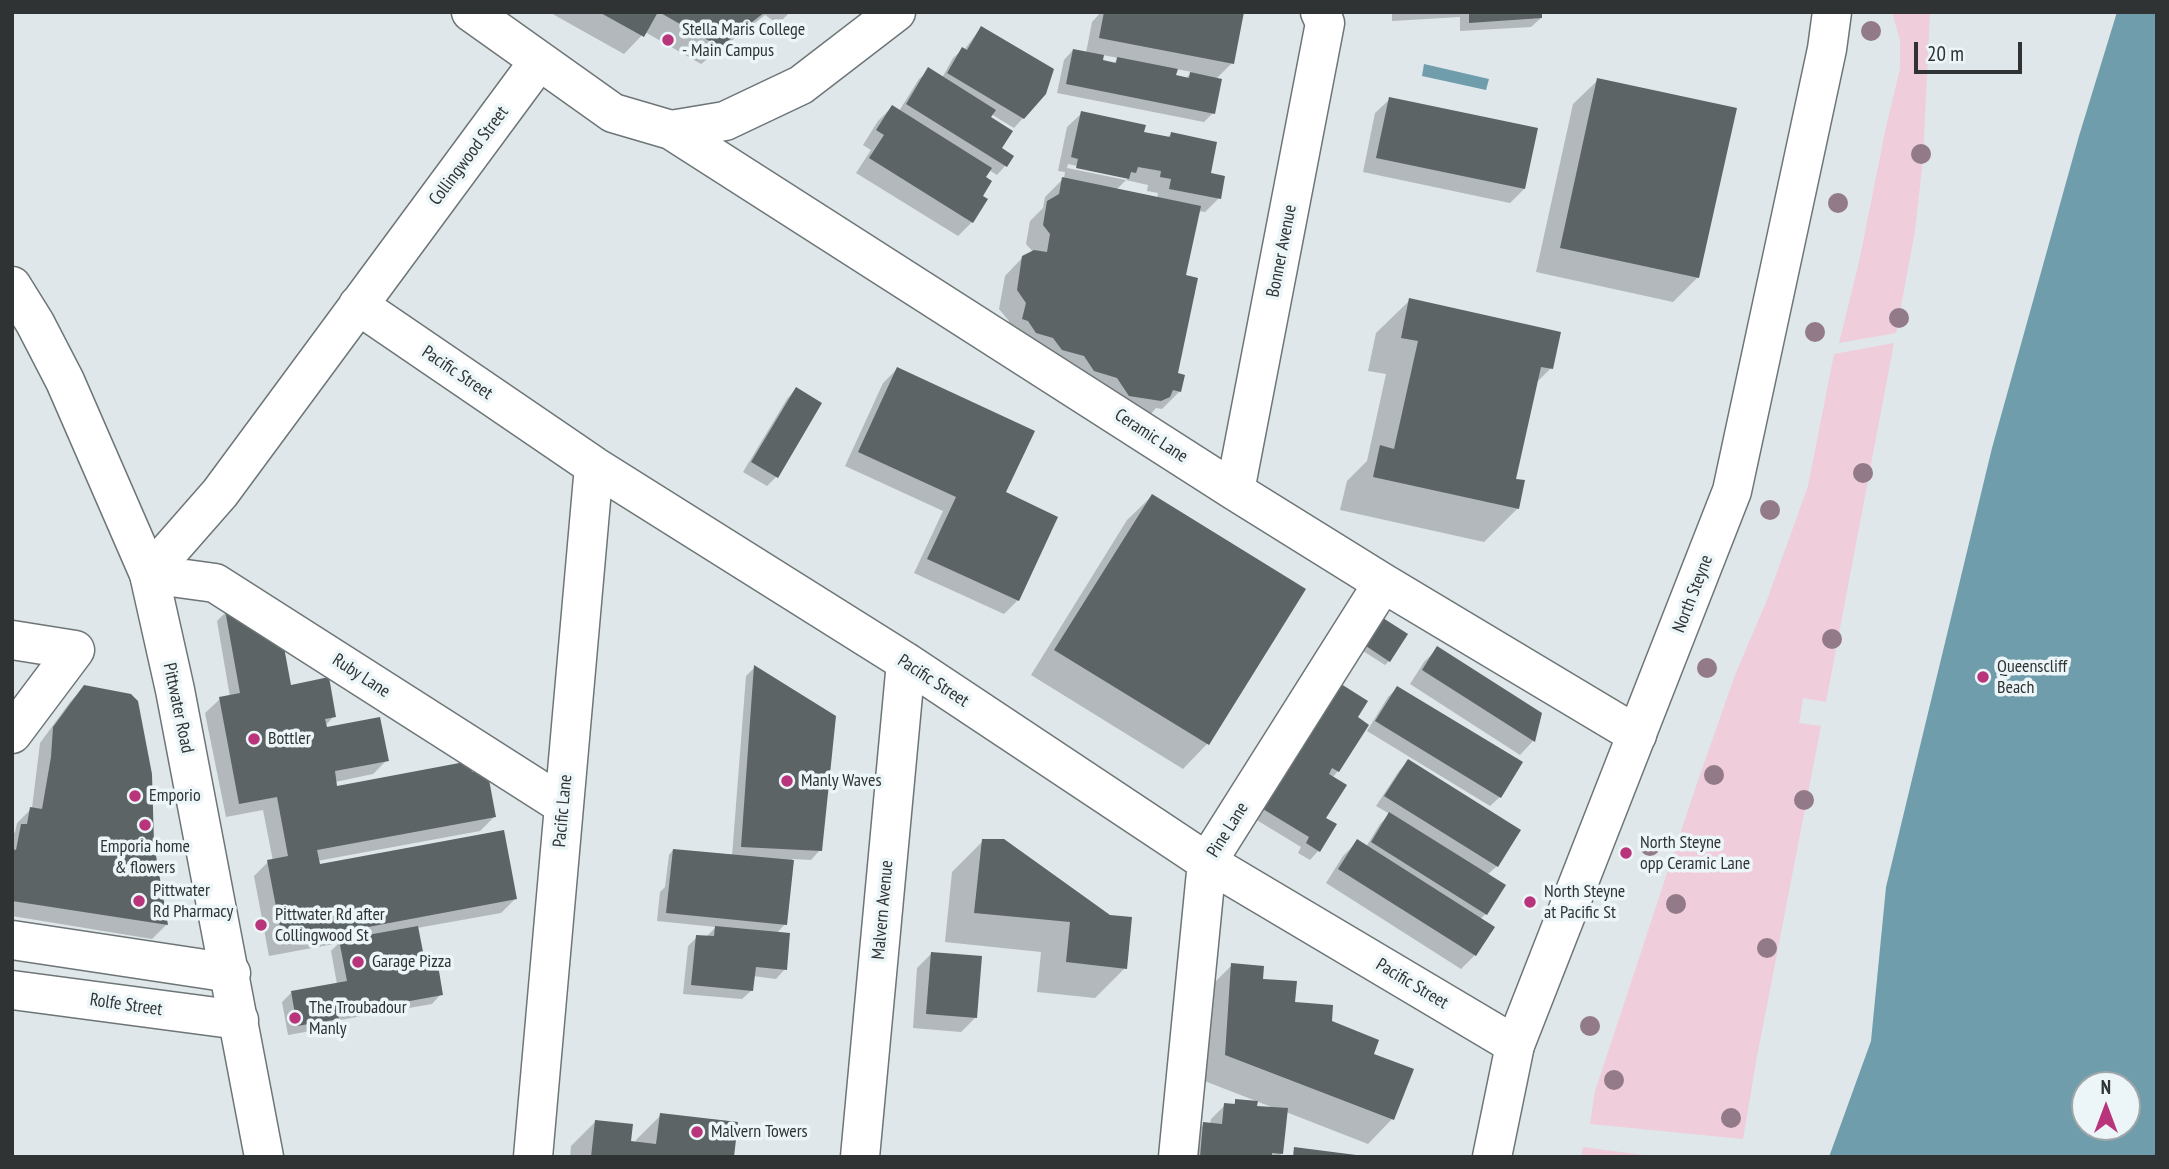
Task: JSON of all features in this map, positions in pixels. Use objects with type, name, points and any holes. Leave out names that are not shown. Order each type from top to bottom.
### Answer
[{"type":"street","points":[[471,12],[613,113],[671,130],[725,121],[801,85],[896,12]]},
{"type":"street","name":"Bonner Avenue","points":[[1236,491],[1325,23],[1320,12]]},
{"type":"street","name":"North Steyne","points":[[1492,1157],[1515,1045],[1732,491],[1827,49],[1832,12]]},
{"type":"street","name":"Collingwood Street","points":[[149,574],[220,493],[539,61]]},
{"type":"street","name":"Ceramic Lane","points":[[671,130],[1236,491],[1383,583],[1637,735]]},
{"type":"street","name":"Pittwater Road","points":[[12,286],[65,381],[149,574],[231,972],[264,1157]]},
{"type":"street","name":"Pacific Street","points":[[359,305],[594,466],[906,662],[1207,862],[1515,1045]]},
{"type":"street","name":"Pacific Lane","points":[[533,1157],[594,466]]},
{"type":"street","name":"Ruby Lane","points":[[149,574],[215,583],[564,805]]},
{"type":"street","name":"Pine Lane","points":[[1178,1157],[1207,862],[1383,583]]},
{"type":"street","points":[[12,640],[75,650],[12,734]]},
{"type":"street","name":"Malvern Avenue","points":[[860,1157],[906,662]]},
{"type":"street","points":[[12,940],[231,972]]},
{"type":"street","name":"Rolfe Street","points":[[12,990],[239,1020]]},
{"type":"shaded area","points":[[1892,12],[1930,12],[1923,159],[1915,231],[1896,333],[1839,343],[1900,69],[1900,40]]},
{"type":"shaded area","points":[[1894,343],[1826,702],[1803,698],[1799,723],[1821,726],[1743,1139],[1590,1124],[1595,1091],[1694,792],[1735,675],[1767,600],[1808,486],[1834,354]]},
{"type":"shaded area","points":[[1583,1147],[1658,1157],[1581,1157]]},
{"type":"water","name":"Queenscliff Beach","points":[[2117,12],[2157,12],[2157,1157],[1829,1157],[1871,1041],[1886,887],[1992,448],[2079,136]]},
{"type":"water","points":[[1424,64],[1489,79],[1486,90],[1422,76]]},
{"type":"building","points":[[599,12],[658,12],[644,37]]},
{"type":"building","points":[[659,12],[765,12],[720,47]]},
{"type":"building","points":[[1104,12],[1244,12],[1234,64],[1099,38]]},
{"type":"building","points":[[1469,12],[1542,12],[1542,18],[1469,23]]},
{"type":"building","points":[[981,26],[1054,69],[1046,94],[1024,119],[947,73],[962,47],[967,50]]},
{"type":"building","points":[[1073,49],[1104,55],[1103,60],[1116,63],[1117,57],[1178,69],[1176,75],[1189,78],[1190,72],[1222,79],[1215,114],[1066,84]]},
{"type":"building","points":[[928,67],[996,110],[991,117],[1013,131],[1002,148],[1014,156],[1007,167],[906,104]]},
{"type":"building","points":[[1597,78],[1737,108],[1699,278],[1560,248]]},
{"type":"building","points":[[1389,97],[1538,128],[1525,189],[1376,158]]},
{"type":"building","points":[[892,105],[992,168],[986,177],[992,181],[983,196],[988,199],[973,223],[869,158],[884,135],[876,130]]},
{"type":"building","points":[[1081,111],[1146,125],[1144,132],[1170,137],[1171,132],[1217,142],[1211,173],[1225,176],[1221,199],[1169,189],[1171,179],[1160,177],[1161,171],[1138,167],[1136,173],[1131,172],[1129,179],[1076,168],[1078,159],[1071,157]]},
{"type":"building","points":[[1062,177],[1201,206],[1186,275],[1198,278],[1178,373],[1185,375],[1181,392],[1173,390],[1170,397],[1161,401],[1129,396],[1117,378],[1094,371],[1084,356],[1062,350],[1053,338],[1036,333],[1028,321],[1022,319],[1026,303],[1017,290],[1022,256],[1034,250],[1047,252],[1050,234],[1043,225],[1047,201],[1059,194]]},
{"type":"building","points":[[1409,298],[1561,332],[1553,369],[1541,367],[1516,479],[1525,480],[1519,509],[1373,477],[1380,445],[1394,449],[1418,341],[1401,338]]},
{"type":"building","points":[[897,367],[1035,431],[1006,492],[1058,517],[1019,601],[927,559],[956,497],[858,452]]},
{"type":"building","points":[[796,387],[822,403],[778,478],[751,462]]},
{"type":"building","points":[[1152,494],[1306,589],[1209,745],[1054,650]]},
{"type":"building","points":[[225,610],[281,631],[291,685],[329,677],[336,717],[325,719],[327,727],[380,717],[389,761],[335,771],[337,786],[470,761],[472,772],[487,769],[496,817],[317,850],[320,864],[504,830],[517,899],[283,943],[267,860],[288,856],[277,797],[239,804],[219,697],[240,693]]},
{"type":"building","points":[[1383,618],[1408,634],[1390,662],[1366,646]]},
{"type":"building","points":[[1437,646],[1542,713],[1535,742],[1422,670]]},
{"type":"building","name":"Manly Waves","points":[[754,665],[836,716],[822,851],[741,847]]},
{"type":"building","points":[[1341,684],[1368,701],[1358,717],[1369,725],[1339,772],[1332,768],[1329,774],[1347,785],[1326,818],[1337,824],[1320,852],[1306,843],[1309,837],[1263,809]]},
{"type":"building","points":[[84,685],[131,694],[138,701],[152,774],[154,844],[168,925],[12,901],[12,849],[16,850],[21,824],[27,824],[30,807],[42,809],[53,727]]},
{"type":"building","points":[[1397,686],[1523,762],[1501,798],[1375,721]]},
{"type":"building","points":[[1408,759],[1521,830],[1498,867],[1384,796]]},
{"type":"building","points":[[1389,812],[1506,885],[1487,915],[1371,842]]},
{"type":"building","points":[[982,839],[1004,839],[1110,915],[1132,917],[1127,969],[1066,962],[1070,922],[974,913]]},
{"type":"building","points":[[1357,839],[1495,927],[1476,956],[1338,869]]},
{"type":"building","points":[[673,849],[794,860],[787,925],[666,913]]},
{"type":"building","points":[[418,926],[426,967],[438,965],[443,995],[338,1014],[339,1019],[297,1026],[291,991],[347,981],[339,940]]},
{"type":"building","points":[[715,926],[790,933],[787,970],[756,967],[753,991],[691,985],[696,935],[714,936]]},
{"type":"building","points":[[931,952],[982,956],[977,1018],[926,1014]]},
{"type":"building","points":[[1231,963],[1264,966],[1263,979],[1297,981],[1295,1002],[1333,1005],[1332,1021],[1379,1040],[1374,1054],[1414,1069],[1394,1120],[1225,1055]]},
{"type":"building","points":[[1235,1099],[1258,1101],[1257,1106],[1288,1108],[1283,1154],[1272,1153],[1272,1157],[1200,1157],[1203,1122],[1222,1124],[1224,1103],[1235,1104]]},
{"type":"building","name":"Malvern Towers","points":[[660,1113],[738,1122],[734,1157],[591,1157],[595,1120],[633,1124],[631,1141],[656,1144]]},
{"type":"building","points":[[1294,1147],[1356,1155],[1356,1157],[1293,1157]]},
{"type":"place","name":"Stella Maris College - Main Campus","points":[[668,40]]},
{"type":"place","name":"Queenscliff Beach","points":[[1983,677]]},
{"type":"place","name":"Bottler","points":[[254,739]]},
{"type":"place","name":"Manly Waves","points":[[787,781]]},
{"type":"place","name":"Emporio","points":[[135,796]]},
{"type":"place","name":"Emporia home & flowers","points":[[145,825]]},
{"type":"place","name":"North Steyne opp Ceramic Lane","points":[[1626,853]]},
{"type":"place","name":"Pittwater Rd Pharmacy","points":[[139,901]]},
{"type":"place","name":"North Steyne at Pacific St","points":[[1530,902]]},
{"type":"place","name":"Pittwater Rd after Collingwood St","points":[[261,925]]},
{"type":"place","name":"Garage Pizza","points":[[358,962]]},
{"type":"place","name":"The Troubadour Manly","points":[[295,1018]]},
{"type":"place","name":"Malvern Towers","points":[[697,1132]]}]
